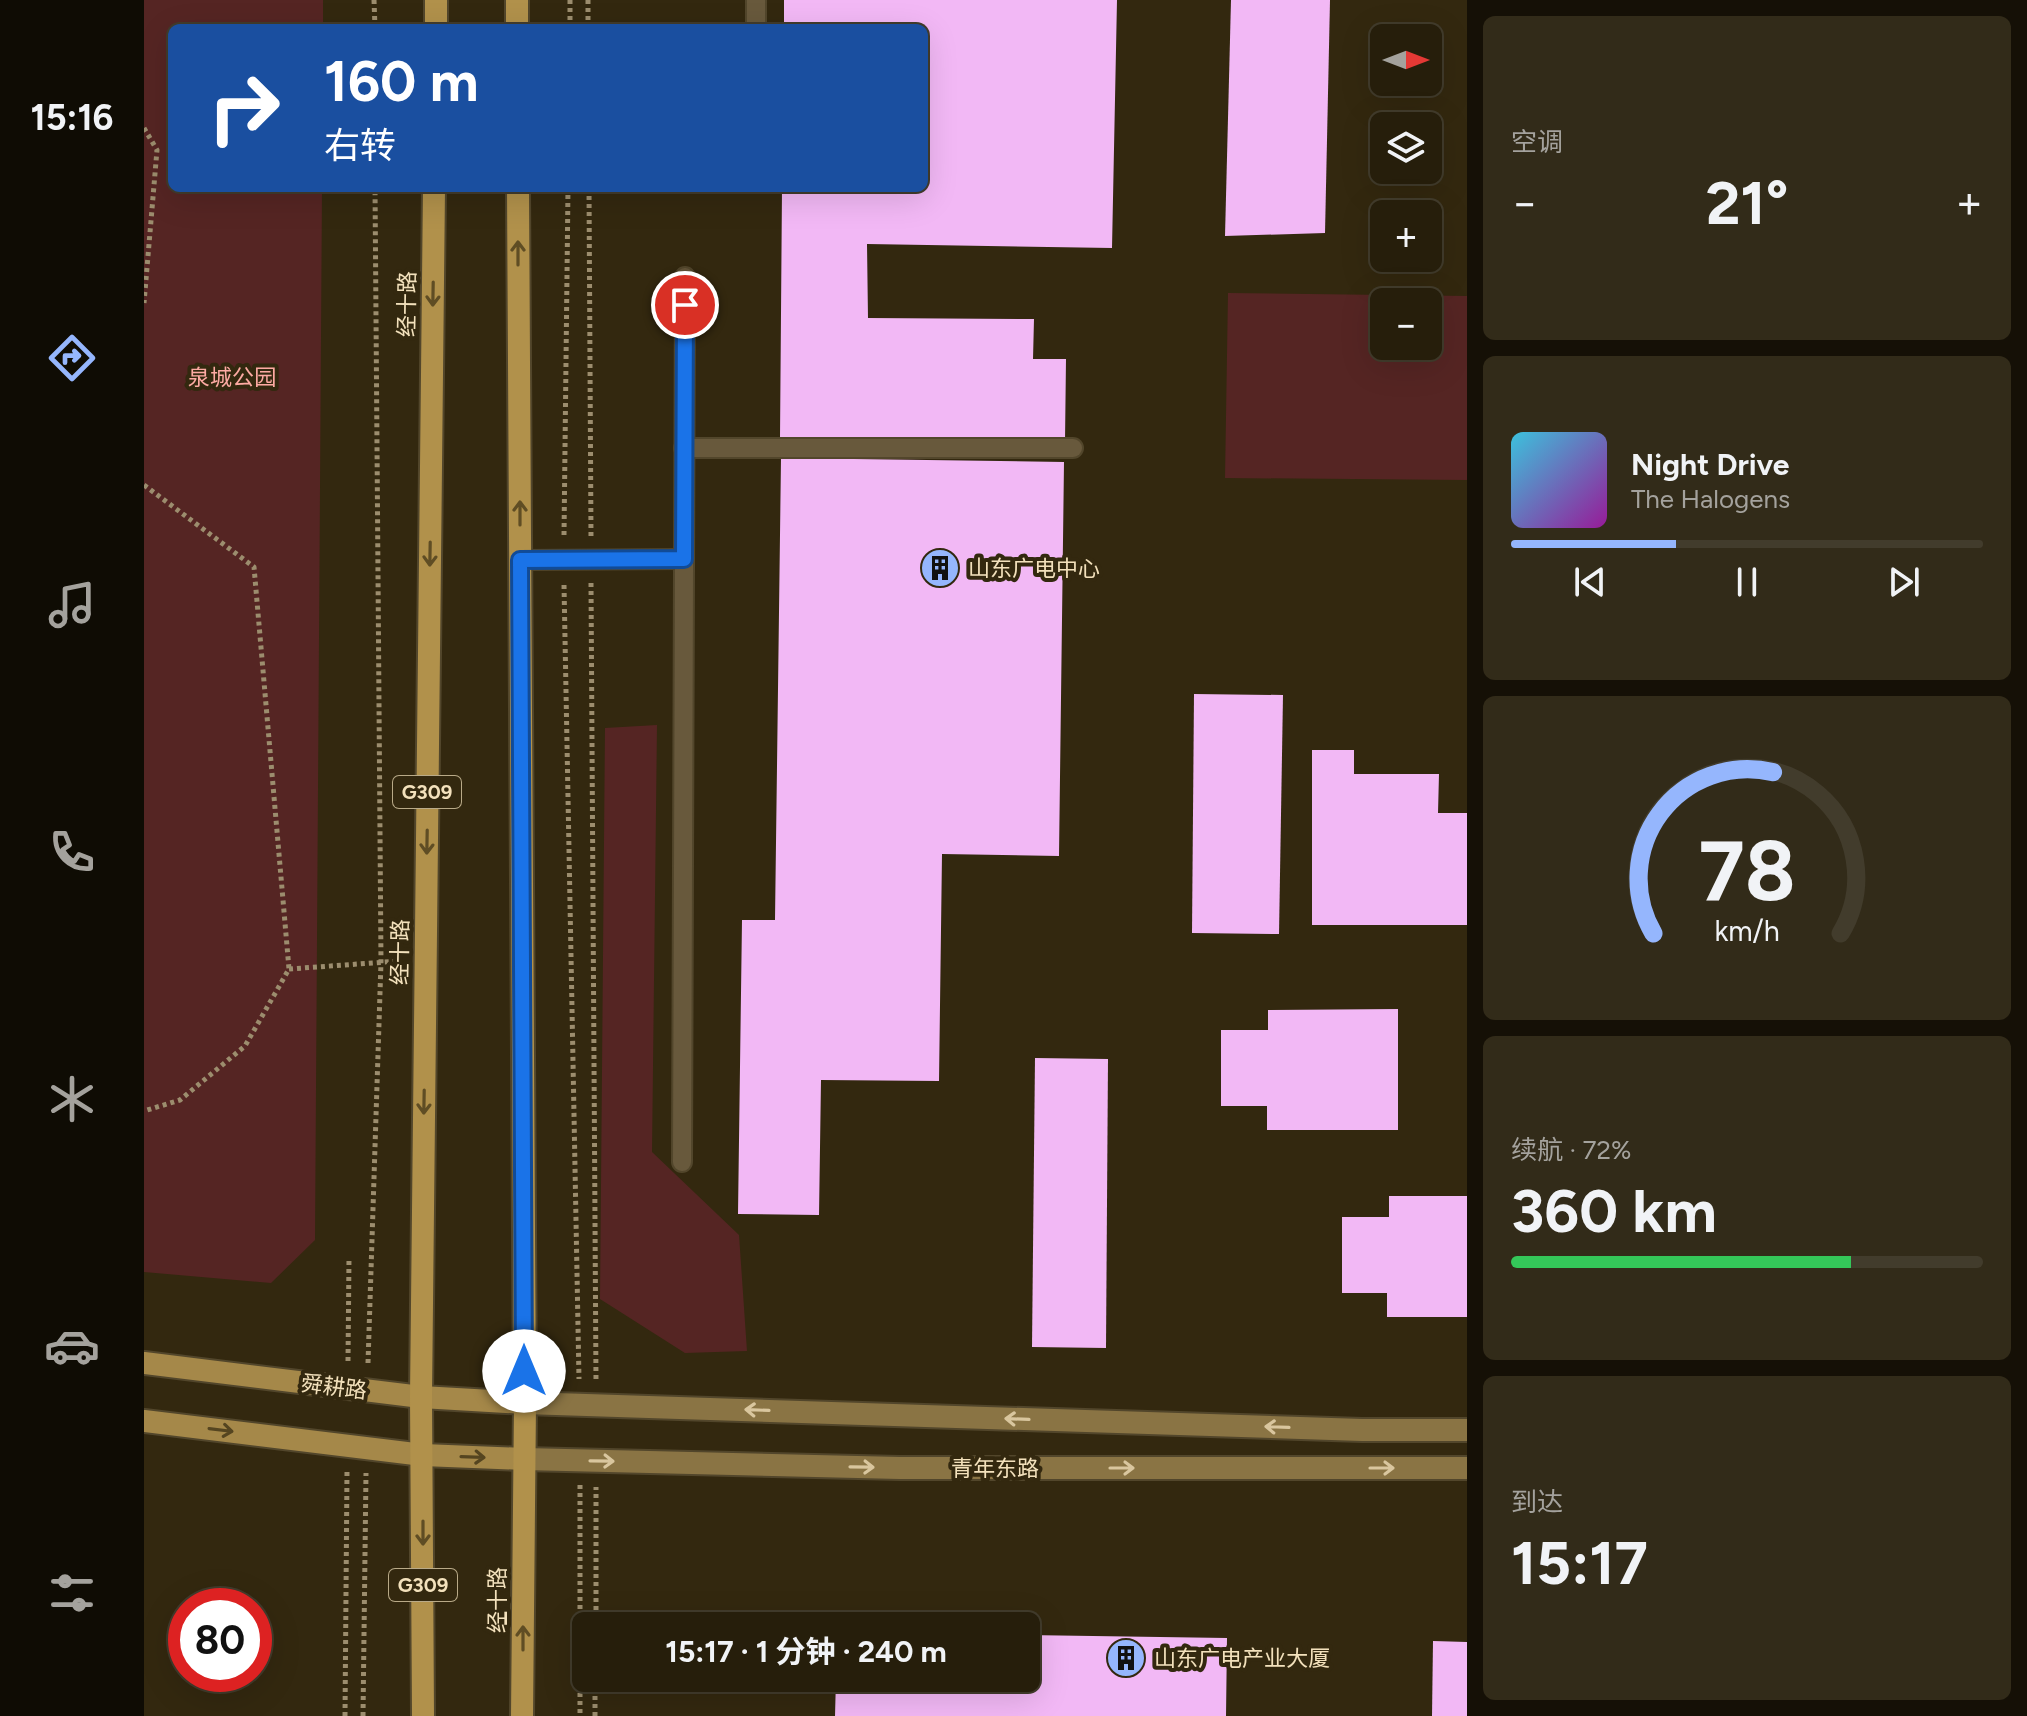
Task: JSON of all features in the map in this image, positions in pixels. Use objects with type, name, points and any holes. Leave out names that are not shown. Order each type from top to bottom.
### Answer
[{"type":"highway","points":[[436,0],[436,24]]},
{"type":"highway","points":[[517,0],[517,24]]},
{"type":"highway","name":"经十路","points":[[423,1716],[421,1397],[434,192]]},
{"type":"highway","name":"经十路","points":[[518,192],[525,1403],[522,1716]]},
{"type":"main road","name":"舜耕路","points":[[144,1363],[421,1397],[525,1403]]},
{"type":"main road","points":[[525,1403],[1346,1429],[1467,1430]]},
{"type":"main road","points":[[144,1421],[423,1455],[524,1459]]},
{"type":"main road","name":"青年东路","points":[[524,1459],[900,1468],[1467,1468]]},
{"type":"lane","points":[[756,0],[756,24]]},
{"type":"lane","points":[[682,1162],[685,277]]},
{"type":"lane","points":[[684,448],[1073,448]]},
{"type":"lane","points":[[520,560],[684,559]]},
{"type":"path","points":[[374,0],[375,24]]},
{"type":"path","points":[[570,0],[570,24]]},
{"type":"path","points":[[588,0],[588,24]]},
{"type":"path","points":[[144,128],[157,150],[144,303]]},
{"type":"path","points":[[358,1390],[381,962],[375,192]]},
{"type":"path","points":[[568,192],[564,560],[588,1405]]},
{"type":"path","points":[[588,1405],[589,192]]},
{"type":"path","points":[[144,485],[254,567],[289,969],[245,1046],[180,1100],[144,1111]]},
{"type":"path","points":[[289,969],[425,960]]},
{"type":"path","points":[[349,1258],[358,1390]]},
{"type":"path","points":[[345,1716],[357,1446]]},
{"type":"path","points":[[357,1446],[363,1716]]},
{"type":"path","points":[[588,1460],[595,1612]]},
{"type":"path","points":[[580,1716],[588,1460]]},
{"type":"path","points":[[595,1692],[595,1716]]},
{"type":"green space","name":"泉城公园","points":[[144,0],[323,0],[323,24],[168,24],[168,192],[322,192],[315,1240],[271,1283],[144,1272]]},
{"type":"green space","points":[[1228,293],[1370,295],[1370,360],[1442,360],[1442,296],[1467,296],[1467,480],[1225,478]]},
{"type":"green space","points":[[657,725],[652,1152],[739,1235],[747,1351],[685,1353],[600,1299],[605,728]]},
{"type":"building","points":[[784,0],[1117,0],[1112,248],[867,244],[868,318],[1034,319],[1033,359],[1066,359],[1065,441],[780,439],[782,192],[928,192],[928,24],[784,24]]},
{"type":"building","points":[[1231,0],[1330,0],[1325,233],[1225,236]]},
{"type":"building","points":[[781,458],[1064,462],[1059,856],[942,854],[939,1081],[821,1080],[819,1215],[738,1214],[742,920],[775,920]]},
{"type":"building","points":[[1194,694],[1283,695],[1279,934],[1192,933]]},
{"type":"building","points":[[1312,750],[1354,750],[1354,774],[1439,774],[1438,813],[1467,813],[1467,925],[1312,925]]},
{"type":"building","points":[[1398,1009],[1398,1130],[1267,1130],[1267,1106],[1221,1106],[1221,1030],[1268,1030],[1268,1010]]},
{"type":"building","points":[[1035,1058],[1108,1059],[1106,1348],[1032,1347]]},
{"type":"building","points":[[1389,1196],[1467,1196],[1467,1317],[1387,1317],[1387,1293],[1342,1293],[1342,1217],[1389,1217]]},
{"type":"building","name":"山东广电产业大厦","points":[[1040,1635],[1227,1638],[1226,1716],[835,1716],[836,1692],[1040,1692]]},
{"type":"building","points":[[1433,1641],[1467,1642],[1467,1716],[1432,1716]]},
{"type":"place","name":"山东广电中心","points":[[940,568]]},
{"type":"place","name":"山东广电产业大厦","points":[[1126,1658]]},
{"type":"route","points":[[524,1371],[520,560],[684,559],[685,305]]}]
